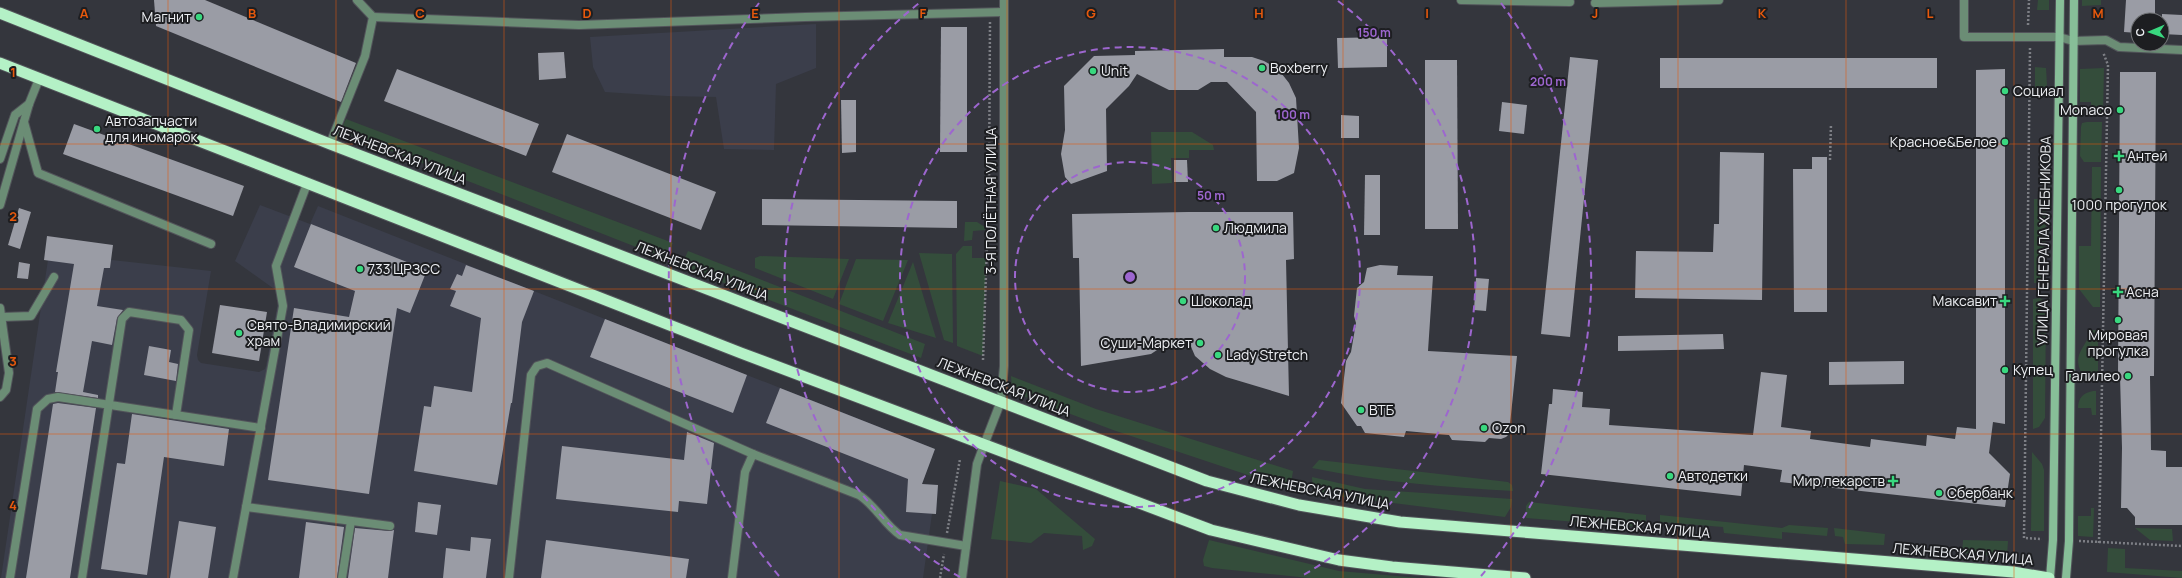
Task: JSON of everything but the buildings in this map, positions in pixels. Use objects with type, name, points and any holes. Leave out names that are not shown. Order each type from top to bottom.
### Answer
[{"type":"highway","name":"ЛЕЖНЕВСКАЯ УЛИЦА","points":[[0,14],[330,144],[1207,481],[1254,494],[1337,513],[1400,522],[2013,572],[2050,578]]},
{"type":"highway","points":[[0,63],[307,184],[984,445],[1211,530],[1271,546],[1339,560],[1392,567],[1525,578]]},
{"type":"main road","name":"УЛИЦА ГЕНЕРАЛА ХЛЕБНИКОВА","points":[[2050,578],[2053,540],[2060,0]]},
{"type":"main road","name":"УЛИЦА ГЕНЕРАЛА ХЛЕБНИКОВА","points":[[2066,578],[2069,541],[2074,0]]},
{"type":"street","points":[[358,0],[373,17],[579,25],[1004,12]]},
{"type":"street","name":"3-Я ПОЛЁТНАЯ УЛИЦА","points":[[962,578],[977,464],[1000,401],[1004,359],[1004,0]]},
{"type":"street","points":[[1461,0],[1570,1]]},
{"type":"street","points":[[1595,3],[1718,0]]},
{"type":"street","points":[[1964,0],[1964,37],[2059,37],[2073,41],[2106,40],[2119,47],[2182,50]]},
{"type":"street","points":[[330,144],[365,56],[373,17]]},
{"type":"street","points":[[0,205],[29,104],[39,78]]},
{"type":"street","points":[[0,159],[15,115],[29,104]]},
{"type":"street","points":[[24,122],[38,174],[211,244]]},
{"type":"street","points":[[233,578],[283,306],[276,266],[307,184]]},
{"type":"street","points":[[2,317],[31,316],[54,277]]},
{"type":"street","points":[[0,308],[9,373],[6,390],[0,397]]},
{"type":"street","points":[[82,578],[122,319],[129,312],[181,320],[189,330],[176,415]]},
{"type":"street","points":[[509,578],[532,375],[537,366],[542,364],[552,365],[753,454],[859,496],[869,501],[892,529],[900,534],[966,546]]},
{"type":"street","points":[[10,578],[37,409],[48,399],[58,397],[110,404],[260,428]]},
{"type":"street","points":[[732,578],[745,472],[753,454]]},
{"type":"street","points":[[246,508],[390,526]]},
{"type":"street","points":[[342,578],[350,521]]},
{"type":"path","points":[[2029,0],[2028,37],[2031,52],[2024,538],[2046,539]]},
{"type":"path","points":[[983,360],[989,187],[990,12]]},
{"type":"path","points":[[2099,543],[2108,65],[2100,40]]},
{"type":"path","points":[[1830,160],[1831,124]]},
{"type":"path","points":[[940,578],[960,459]]},
{"type":"path","points":[[2079,541],[2182,546]]},
{"type":"shaded area","points":[[816,24],[816,68],[776,84],[774,150],[724,149],[716,97],[667,96],[605,92],[593,67],[590,37]]},
{"type":"shaded area","points":[[260,205],[310,224],[318,206],[935,449],[922,484],[938,485],[936,514],[932,514],[923,578],[1,578],[49,253],[211,271],[197,355],[198,360],[201,363],[259,372],[265,369],[266,366],[279,297],[277,291],[235,261]]},
{"type":"green space","points":[[2038,0],[2049,0],[2049,10],[2037,10]]},
{"type":"green space","points":[[2082,0],[2101,0],[2101,5],[2082,6]]},
{"type":"green space","points":[[2035,67],[2046,68],[2047,85],[2041,90],[2035,91]]},
{"type":"green space","points":[[2104,68],[2103,115],[2091,115],[2091,102],[2080,102],[2080,69]]},
{"type":"green space","points":[[346,119],[673,243],[666,256],[659,256],[340,131]]},
{"type":"green space","points":[[2102,122],[2101,162],[2084,162],[2080,156],[2081,127],[2082,123]]},
{"type":"green space","points":[[1151,132],[1192,132],[1213,145],[1214,150],[1189,150],[1189,158],[1171,158],[1172,183],[1152,184]]},
{"type":"green space","points":[[2092,167],[2101,167],[2100,307],[2093,307],[2079,289],[2079,246],[2091,246]]},
{"type":"green space","points":[[2034,199],[2041,199],[2046,204],[2045,278],[2041,283],[2034,283]]},
{"type":"green space","points":[[965,222],[977,222],[985,227],[985,230],[973,231],[972,240],[964,241]]},
{"type":"green space","points":[[963,246],[972,246],[972,258],[986,258],[983,356],[957,346],[956,254]]},
{"type":"green space","points":[[688,251],[925,344],[921,358],[685,268],[683,262]]},
{"type":"green space","points":[[919,253],[952,254],[953,343],[944,340]]},
{"type":"green space","points":[[760,256],[849,259],[833,299],[755,268],[755,258]]},
{"type":"green space","points":[[856,259],[908,260],[883,321],[839,304]]},
{"type":"green space","points":[[913,262],[936,338],[888,323]]},
{"type":"green space","points":[[2040,298],[2046,303],[2045,418],[2039,427],[2033,429],[2033,299]]},
{"type":"green space","points":[[2093,330],[2098,330],[2098,382],[2089,380],[2085,377],[2078,365],[2079,355]]},
{"type":"green space","points":[[1011,376],[1096,409],[1293,471],[1290,489],[1113,430],[1012,392]]},
{"type":"green space","points":[[2096,391],[2096,415],[2092,415],[2091,408],[2078,408],[2079,401],[2082,396]]},
{"type":"green space","points":[[2032,452],[2042,464],[2044,470],[2044,531],[2031,531]]},
{"type":"green space","points":[[1319,460],[1508,482],[1512,485],[1513,491],[1412,483],[1362,477],[1312,468]]},
{"type":"green space","points":[[1312,477],[1365,489],[1512,499],[1511,507],[1505,517],[1313,493]]},
{"type":"green space","points":[[1000,481],[1036,489],[1095,539],[1092,546],[1083,550],[1082,536],[1044,533],[1031,543],[991,539]]},
{"type":"green space","points":[[1529,502],[1646,515],[1646,521],[1641,527],[1526,518],[1526,506]]},
{"type":"green space","points":[[2091,508],[2094,508],[2093,537],[2078,536],[2078,516],[2091,516]]},
{"type":"green space","points":[[1660,515],[1782,528],[1789,525],[1828,528],[1827,536],[1782,532],[1782,539],[1724,533],[1723,527],[1660,522]]},
{"type":"green space","points":[[1834,528],[1885,534],[1884,545],[1845,544],[1843,537],[1835,536]]},
{"type":"green space","points":[[2135,528],[2172,529],[2173,541],[2150,540]]},
{"type":"green space","points":[[1209,540],[1339,571],[1420,578],[1309,578],[1212,568],[1204,566],[1203,560]]},
{"type":"green space","points":[[1963,540],[2008,541],[2007,557],[1962,553]]},
{"type":"green space","points":[[2108,548],[2125,549],[2125,568],[2182,571],[2182,578],[2107,572]]},
{"type":"place","name":"Магнит","points":[[199,17]]},
{"type":"place","name":"Boxberry","points":[[1262,68]]},
{"type":"place","name":"Unit","points":[[1093,71]]},
{"type":"place","name":"Социал","points":[[2005,91]]},
{"type":"place","name":"Monaco","points":[[2120,110]]},
{"type":"place","name":"Автозапчасти для иномарок","points":[[97,129]]},
{"type":"place","name":"Красное&Белое","points":[[2005,142]]},
{"type":"place","name":"Антей","points":[[2119,156]]},
{"type":"place","name":"1000 прогулок","points":[[2119,190]]},
{"type":"place","name":"Людмила","points":[[1216,228]]},
{"type":"place","name":"733 ЦРЗСС","points":[[360,269]]},
{"type":"place","name":"Асна","points":[[2118,292]]},
{"type":"place","name":"Шоколад","points":[[1183,301]]},
{"type":"place","name":"Максавит","points":[[2005,301]]},
{"type":"place","name":"Мировая прогулка","points":[[2118,320]]},
{"type":"place","name":"Свято-Владимирский храм","points":[[239,333]]},
{"type":"place","name":"Суши-Маркет","points":[[1200,343]]},
{"type":"place","name":"Lady Stretch","points":[[1218,355]]},
{"type":"place","name":"Купец","points":[[2005,370]]},
{"type":"place","name":"Галилео","points":[[2128,376]]},
{"type":"place","name":"ВТБ","points":[[1361,410]]},
{"type":"place","name":"Ozon","points":[[1484,428]]},
{"type":"place","name":"Автодетки","points":[[1670,476]]},
{"type":"place","name":"Мир лекарств","points":[[1893,481]]},
{"type":"place","name":"Сбербанк","points":[[1939,493]]}]
